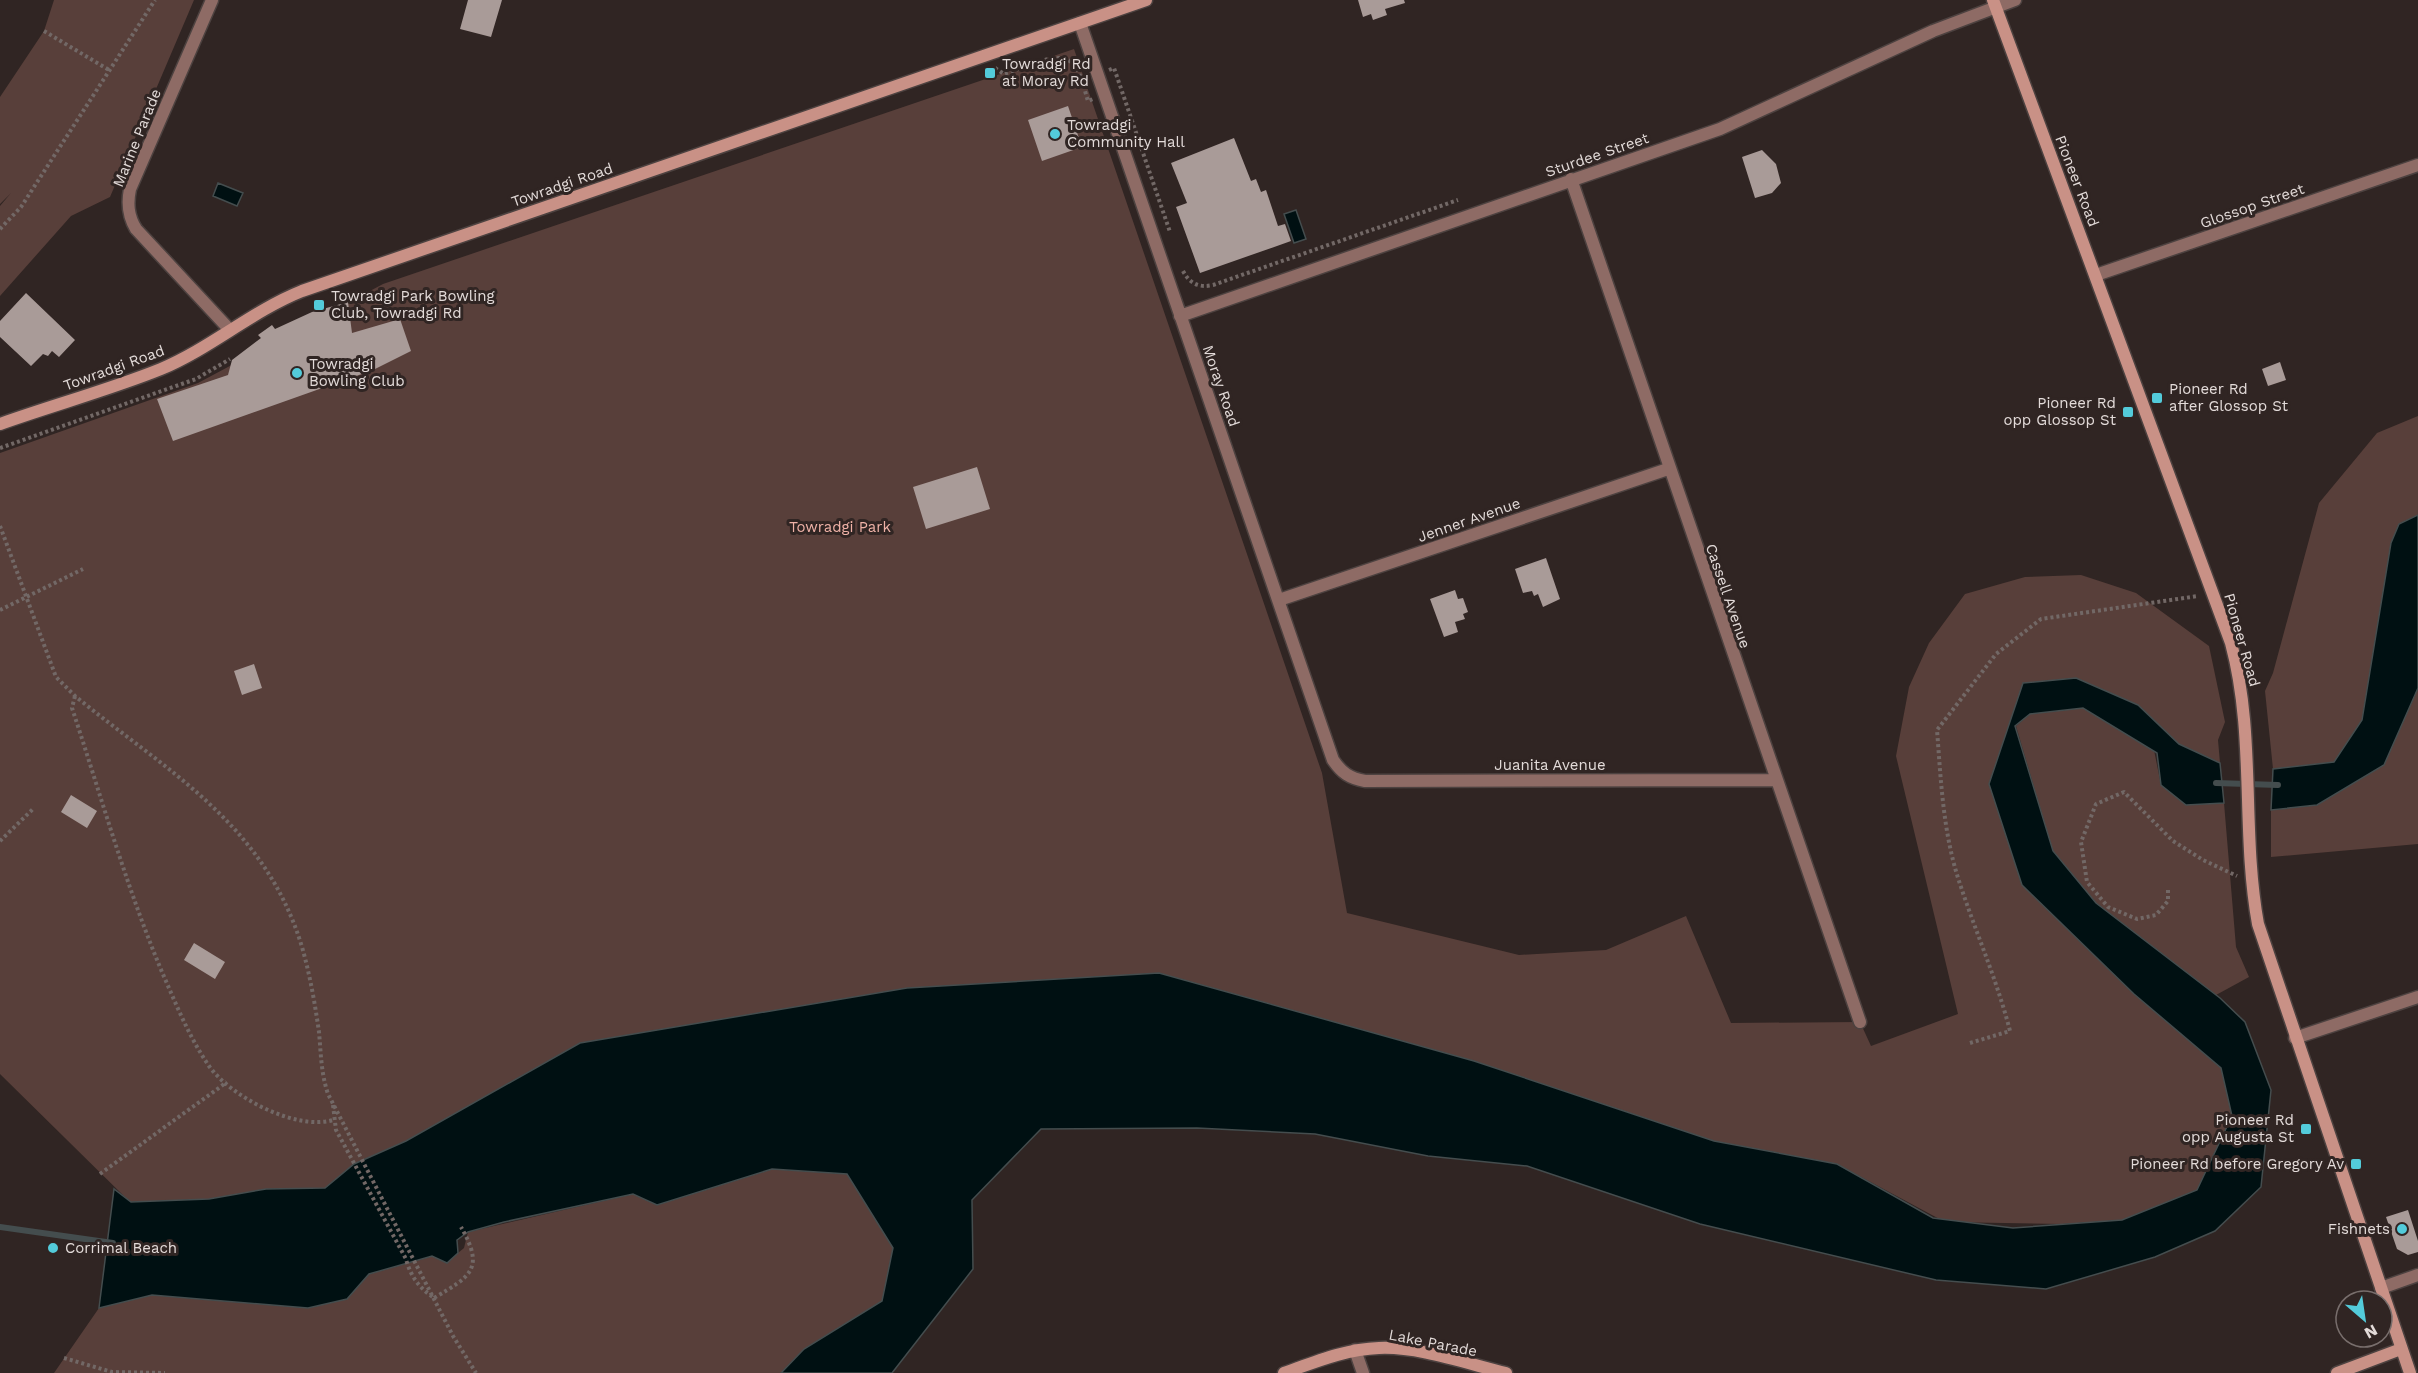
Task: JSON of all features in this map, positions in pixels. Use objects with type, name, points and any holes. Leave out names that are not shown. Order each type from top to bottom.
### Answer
[{"type":"main road","name":"Towradgi Road","points":[[0,424],[162,369],[257,311],[302,291],[1146,0]]},
{"type":"main road","name":"Pioneer Road","points":[[1994,3],[2213,593],[2239,671],[2252,882],[2264,946],[2410,1373]]},
{"type":"main road","name":"Lake Parade","points":[[1284,1373],[1355,1350],[1395,1348],[1506,1373]]},
{"type":"main road","points":[[2337,1373],[2402,1349]]},
{"type":"street","name":"Marine Parade","points":[[212,0],[130,189],[128,211],[136,229],[229,329]]},
{"type":"street","name":"Sturdee Street","points":[[1180,316],[1570,179],[1720,129],[1876,55],[1994,3],[2015,0]]},
{"type":"street","name":"Moray Road","points":[[1080,23],[1334,760]]},
{"type":"street","name":"Glossop Street","points":[[2096,275],[2418,165]]},
{"type":"street","name":"Cassell Avenue","points":[[1570,179],[1860,1022]]},
{"type":"street","name":"Jenner Avenue","points":[[1279,600],[1668,469]]},
{"type":"street","name":"Juanita Avenue","points":[[1334,760],[1341,771],[1351,778],[1365,781],[1776,780]]},
{"type":"street","points":[[2295,1038],[2418,997]]},
{"type":"street","points":[[2381,1288],[2418,1275]]},
{"type":"street","points":[[1355,1350],[1363,1373]]},
{"type":"path","points":[[0,229],[21,207],[155,0]]},
{"type":"path","points":[[44,31],[109,70]]},
{"type":"path","points":[[990,54],[996,70],[1004,74],[1054,57],[1064,58],[1076,68],[1088,101],[1105,96]]},
{"type":"path","points":[[1097,74],[1114,68],[1172,239]]},
{"type":"path","points":[[1181,267],[1188,279],[1205,287],[1458,200]]},
{"type":"path","points":[[0,448],[196,379],[230,359]]},
{"type":"path","points":[[0,525],[56,677],[75,696],[221,812],[252,848],[274,881],[301,946],[315,1002],[320,1071],[333,1103],[453,1336],[476,1373]]},
{"type":"path","points":[[0,610],[83,569]]},
{"type":"path","points":[[1971,1043],[2010,1030],[1997,983],[1959,882],[1944,813],[1937,730],[1996,654],[2041,619],[2213,593]]},
{"type":"path","points":[[75,696],[72,708],[144,927],[184,1022],[210,1068],[239,1093],[266,1109],[319,1124],[333,1120]]},
{"type":"path","points":[[2168,890],[2168,901],[2156,915],[2137,919],[2108,907],[2101,899],[2087,882],[2081,842],[2096,804],[2124,792],[2173,841],[2203,860],[2252,882]]},
{"type":"path","points":[[0,842],[33,809]]},
{"type":"path","points":[[100,1174],[227,1082]]},
{"type":"path","points":[[333,1103],[333,1120],[336,1130],[406,1258],[410,1272],[423,1290],[434,1298]]},
{"type":"path","points":[[434,1298],[465,1278],[471,1268],[474,1253],[461,1227]]},
{"type":"path","points":[[64,1358],[112,1372],[165,1373]]},
{"type":"green space","points":[[54,0],[194,0],[110,197],[71,216],[0,296],[0,206],[11,193],[0,204],[0,97],[44,31]]},
{"type":"green space","name":"Towradgi Park","points":[[1074,49],[1322,773],[1347,913],[1519,955],[1606,950],[1686,916],[1731,1023],[1860,1022],[1871,1046],[1958,1014],[1896,756],[1909,687],[1929,643],[1965,594],[2025,577],[2081,575],[2136,593],[2209,646],[2225,722],[2218,740],[2220,763],[2179,745],[2138,705],[2076,678],[2023,683],[2011,729],[1989,784],[2022,885],[2221,1068],[2232,1116],[2197,1190],[2122,1220],[2062,1224],[1945,1222],[1837,1164],[1714,1141],[1474,1061],[1159,973],[325,1188],[266,1189],[209,1199],[130,1202],[0,1074],[0,453],[198,383],[383,284]]},
{"type":"green space","points":[[2418,416],[2418,515],[2399,524],[2391,543],[2362,720],[2334,762],[2273,769],[2265,691],[2273,673],[2319,503],[2377,433]]},
{"type":"green space","points":[[2418,688],[2418,844],[2271,857],[2271,810],[2317,805],[2384,765]]},
{"type":"green space","points":[[2083,708],[2154,750],[2161,785],[2186,805],[2224,803],[2236,947],[2249,977],[2216,995],[2096,903],[2053,851],[2016,726],[2030,714]]},
{"type":"green space","points":[[772,1169],[847,1174],[893,1248],[882,1301],[804,1349],[781,1373],[54,1373],[99,1308],[152,1295],[308,1308],[347,1299],[369,1274],[432,1256],[447,1262],[464,1248],[468,1232],[633,1194],[657,1205]]},
{"type":"shaded area","points":[[218,183],[243,193],[237,206],[213,196]]},
{"type":"shaded area","points":[[1296,210],[1306,239],[1294,243],[1284,214]]},
{"type":"shaded area","points":[[2418,515],[2418,688],[2384,765],[2317,805],[2271,810],[2273,769],[2334,762],[2362,720],[2391,543],[2399,524]]},
{"type":"shaded area","points":[[2076,678],[2138,705],[2179,744],[2220,763],[2224,803],[2186,805],[2161,785],[2157,753],[2083,708],[2030,714],[2015,726],[2053,851],[2096,903],[2220,998],[2245,1022],[2271,1090],[2261,1187],[2215,1231],[2155,1257],[2046,1289],[1936,1280],[1700,1224],[1527,1166],[1428,1156],[1315,1134],[1197,1128],[1041,1129],[972,1200],[973,1269],[892,1373],[781,1373],[804,1349],[882,1301],[893,1248],[847,1174],[772,1169],[657,1205],[633,1194],[504,1222],[468,1232],[457,1240],[458,1253],[447,1263],[432,1256],[369,1274],[347,1299],[308,1308],[152,1295],[99,1308],[114,1189],[131,1202],[209,1199],[266,1189],[325,1188],[354,1164],[406,1141],[580,1043],[907,988],[1159,973],[1474,1061],[1714,1141],[1837,1164],[1933,1218],[2013,1228],[2122,1220],[2197,1190],[2232,1116],[2221,1068],[2134,994],[2022,885],[1989,784],[2023,683]]},
{"type":"building","points":[[468,0],[502,0],[491,37],[460,29]]},
{"type":"building","points":[[1358,0],[1404,0],[1405,3],[1385,9],[1387,15],[1373,20],[1371,14],[1363,17]]},
{"type":"building","name":"Towradgi Community Hall","points":[[1068,106],[1082,147],[1042,161],[1028,120]]},
{"type":"building","points":[[1234,138],[1251,181],[1256,179],[1261,192],[1266,190],[1278,226],[1285,224],[1291,241],[1200,273],[1176,207],[1187,203],[1171,163]]},
{"type":"building","points":[[1762,150],[1776,164],[1781,183],[1772,193],[1755,198],[1742,157]]},
{"type":"building","points":[[26,293],[75,340],[59,357],[52,351],[48,356],[43,354],[31,366],[0,337],[0,321]]},
{"type":"building","name":"Towradgi Bowling Club","points":[[348,302],[352,333],[400,319],[411,351],[373,370],[173,441],[157,399],[228,375],[232,360],[261,338],[258,335],[272,325],[275,329],[312,312]]},
{"type":"building","points":[[2280,362],[2286,380],[2268,386],[2262,369]]},
{"type":"building","points":[[977,467],[990,509],[926,529],[913,487]]},
{"type":"building","points":[[1546,558],[1560,599],[1543,607],[1538,594],[1534,596],[1532,591],[1523,593],[1515,569]]},
{"type":"building","points":[[1455,590],[1458,599],[1463,598],[1468,612],[1463,614],[1465,619],[1455,622],[1458,632],[1444,637],[1430,599]]},
{"type":"building","points":[[254,664],[262,688],[242,695],[234,671]]},
{"type":"building","points":[[71,795],[97,811],[87,828],[61,812]]},
{"type":"building","points":[[194,943],[225,962],[215,979],[184,960]]},
{"type":"building","name":"Fishnets","points":[[2408,1210],[2418,1241],[2418,1252],[2408,1255],[2397,1249],[2386,1217]]},
{"type":"waterway","points":[[2216,783],[2278,785]]},
{"type":"waterway","points":[[0,1227],[113,1243]]},
{"type":"place","name":"Towradgi Rd at Moray Rd","points":[[990,73]]},
{"type":"place","name":"Towradgi Community Hall","points":[[1055,134]]},
{"type":"place","name":"Towradgi Park Bowling Club, Towradgi Rd","points":[[319,305]]},
{"type":"place","name":"Towradgi Bowling Club","points":[[297,373]]},
{"type":"place","name":"Pioneer Rd after Glossop St","points":[[2157,398]]},
{"type":"place","name":"Pioneer Rd opp Glossop St","points":[[2128,412]]},
{"type":"place","name":"Pioneer Rd opp Augusta St","points":[[2306,1129]]},
{"type":"place","name":"Pioneer Rd before Gregory Av","points":[[2356,1164]]},
{"type":"place","name":"Fishnets","points":[[2402,1229]]},
{"type":"place","name":"Corrimal Beach","points":[[53,1248]]}]
